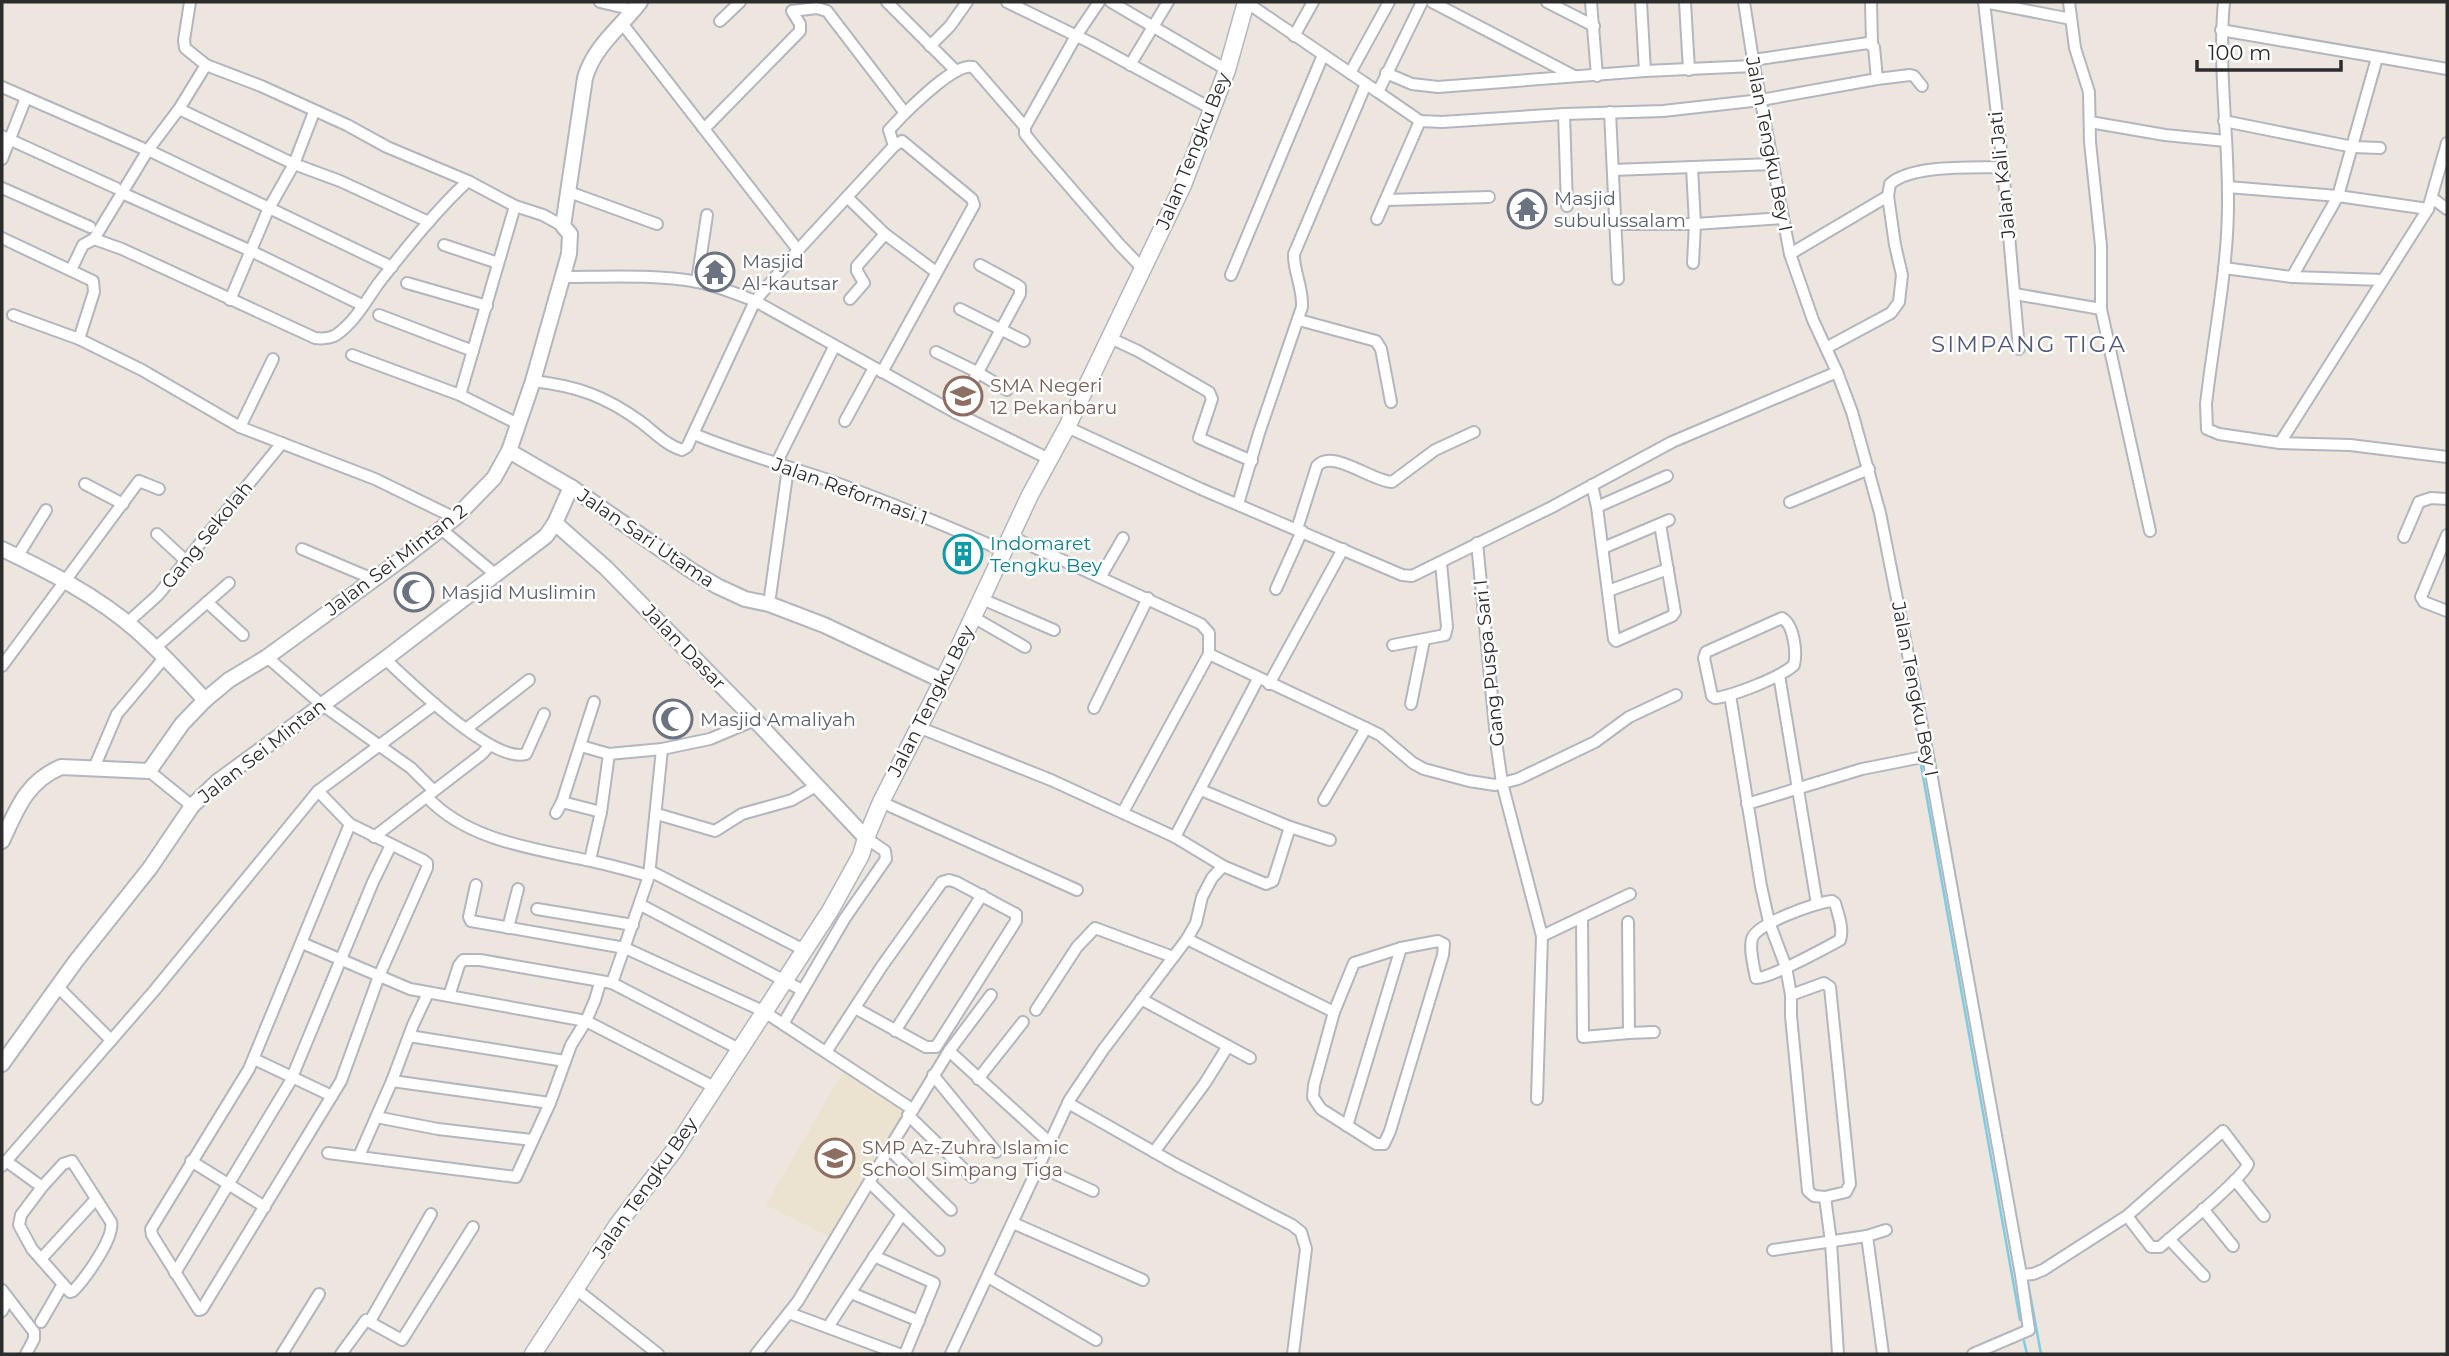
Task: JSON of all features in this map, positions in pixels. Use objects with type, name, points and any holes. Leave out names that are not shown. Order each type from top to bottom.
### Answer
[{"type":"main road","name":"Jalan Tengku Bey","points":[[533,1354],[618,1224],[666,1161],[832,908],[862,855],[881,802],[1067,427],[1182,186],[1227,70],[1246,2]]},
{"type":"street","points":[[190,2],[185,48],[206,65],[348,125],[387,147],[468,181],[515,206],[543,215],[563,226]]},
{"type":"street","points":[[600,2],[637,6]]},
{"type":"street","points":[[720,21],[740,2]]},
{"type":"street","points":[[704,129],[800,31],[800,24],[783,2]]},
{"type":"street","points":[[887,2],[956,71]]},
{"type":"street","points":[[930,46],[950,26],[967,2]]},
{"type":"street","points":[[1007,2],[1212,109]]},
{"type":"street","points":[[1099,2],[1076,36],[1025,127],[1025,134],[1142,268]]},
{"type":"street","points":[[1111,2],[1227,70]]},
{"type":"street","points":[[1130,65],[1168,2]]},
{"type":"street","points":[[1246,2],[1420,121],[1663,111],[1761,100],[1910,75],[1922,86]]},
{"type":"street","points":[[1294,36],[1313,2]]},
{"type":"street","points":[[1350,73],[1389,2]]},
{"type":"street","points":[[1378,92],[1422,2]]},
{"type":"street","points":[[1432,2],[1574,76]]},
{"type":"street","points":[[1547,2],[1594,26]]},
{"type":"street","points":[[1569,13],[1576,2]]},
{"type":"street","points":[[1591,2],[1597,76]]},
{"type":"street","points":[[1641,2],[1645,71]]},
{"type":"street","points":[[1685,2],[1689,70]]},
{"type":"street","name":"Jalan Tengku Bey I","points":[[1744,2],[1790,254],[1803,295],[1837,372],[1869,469],[1891,561],[2021,1275],[2029,1330],[1973,1354]]},
{"type":"street","points":[[1871,2],[1872,43],[1877,79]]},
{"type":"street","points":[[1984,2],[2071,19]]},
{"type":"street","name":"Jalan Kali Jati","points":[[1984,2],[2003,167],[2019,349]]},
{"type":"street","points":[[2069,2],[2075,48],[2089,92],[2101,246],[2101,309],[2150,531]]},
{"type":"street","points":[[2224,2],[2221,30],[2228,187],[2224,268],[2205,425],[2211,432],[2280,443],[2350,445],[2447,457]]},
{"type":"street","name":"Jalan Sei Mintan 2","points":[[149,771],[182,724],[205,700],[229,680],[267,656],[456,518],[494,478],[509,451],[533,381],[571,243],[563,226],[585,78],[589,65],[621,22],[637,6]]},
{"type":"street","points":[[792,11],[817,8],[827,11],[905,113]]},
{"type":"street","points":[[621,22],[798,250]]},
{"type":"street","points":[[2221,30],[2447,69]]},
{"type":"street","points":[[1386,73],[1412,84],[1438,87],[1689,70],[1754,63],[1856,43],[1872,43]]},
{"type":"street","points":[[1231,275],[1323,55]]},
{"type":"street","points":[[2292,277],[2338,196],[2377,58]]},
{"type":"street","points":[[71,270],[83,245],[94,239],[145,149],[179,109],[206,65]]},
{"type":"street","points":[[894,146],[889,130],[905,113],[956,71],[968,66],[973,67],[1025,127]]},
{"type":"street","points":[[1238,504],[1259,433],[1299,320],[1303,296],[1294,265],[1294,254],[1366,84]]},
{"type":"street","points":[[2,87],[145,149],[391,267]]},
{"type":"street","points":[[2,159],[6,138],[26,98]]},
{"type":"street","points":[[179,109],[294,164],[340,181],[429,222]]},
{"type":"street","points":[[230,300],[268,210],[294,164],[314,112]]},
{"type":"street","points":[[1610,113],[1618,279]]},
{"type":"street","points":[[1564,114],[1567,206]]},
{"type":"street","points":[[1377,219],[1420,121]]},
{"type":"street","points":[[2224,121],[2353,147],[2380,148]]},
{"type":"street","points":[[2090,122],[2165,135],[2226,141]]},
{"type":"street","points":[[6,138],[362,305]]},
{"type":"street","points":[[533,381],[596,394],[678,449],[687,447],[755,301],[894,146],[898,142],[904,142],[974,201],[973,210],[845,421]]},
{"type":"street","points":[[2280,443],[2430,204],[2447,144]]},
{"type":"street","points":[[1613,170],[1773,164]]},
{"type":"street","points":[[1692,167],[1695,224],[1693,263]]},
{"type":"street","points":[[1826,348],[1891,313],[1899,302],[1902,275],[1888,196],[1888,189],[1893,181],[1910,175],[1951,169],[2003,167]]},
{"type":"street","points":[[94,239],[122,249],[315,338],[327,339],[337,334],[429,222],[468,181]]},
{"type":"street","points":[[2228,187],[2430,204],[2447,209]]},
{"type":"street","points":[[2,188],[90,227]]},
{"type":"street","points":[[569,192],[657,224]]},
{"type":"street","points":[[1790,254],[1888,196]]},
{"type":"street","points":[[847,197],[885,234],[936,272]]},
{"type":"street","points":[[1387,200],[1489,197]]},
{"type":"street","points":[[460,395],[515,206]]},
{"type":"street","points":[[697,282],[707,215]]},
{"type":"street","points":[[1614,224],[1695,224],[1783,218]]},
{"type":"street","points":[[850,299],[864,283],[857,266],[885,234]]},
{"type":"street","points":[[2,238],[91,279],[94,285],[79,339]]},
{"type":"street","points":[[444,245],[498,263]]},
{"type":"street","points":[[956,414],[1020,293],[1020,287],[980,265]]},
{"type":"street","points":[[2224,268],[2292,277],[2383,280]]},
{"type":"street","points":[[561,277],[697,282],[755,301],[956,414],[1049,459]]},
{"type":"street","points":[[407,283],[487,306]]},
{"type":"street","points":[[2015,295],[2101,309]]},
{"type":"street","points":[[960,310],[1024,341]]},
{"type":"street","points":[[13,315],[79,339],[142,370],[240,426],[375,479],[456,518]]},
{"type":"street","points":[[379,315],[473,351]]},
{"type":"street","points":[[1299,320],[1376,341],[1381,349],[1391,402]]},
{"type":"street","points":[[1108,337],[1209,392],[1212,399],[1199,438],[1252,461]]},
{"type":"street","points":[[776,464],[834,346]]},
{"type":"street","points":[[936,352],[1007,390]]},
{"type":"street","points":[[352,355],[460,395],[518,424]]},
{"type":"street","points":[[240,426],[273,359]]},
{"type":"street","points":[[1067,427],[1407,576],[1419,575],[1672,442],[1837,372]]},
{"type":"street","points":[[1276,589],[1299,530],[1317,466],[1322,461],[1332,460],[1392,482],[1435,450],[1474,432]]},
{"type":"street","name":"Jalan Reformasi 1","points":[[694,434],[739,453],[1101,576],[1206,627],[1209,633],[1209,654]]},
{"type":"street","name":"Gang Sekolah","points":[[127,623],[158,595],[282,443]]},
{"type":"street","name":"Jalan Sari Utama","points":[[509,451],[571,487],[717,586],[745,599],[769,604],[824,625],[941,680]]},
{"type":"street","points":[[769,604],[788,468]]},
{"type":"street","points":[[1790,502],[1869,469]]},
{"type":"street","points":[[1597,506],[1667,476]]},
{"type":"street","points":[[2,666],[139,481],[159,489]]},
{"type":"street","points":[[85,484],[123,504]]},
{"type":"street","points":[[1592,485],[1614,639],[1616,641],[1672,616],[1674,606],[1665,522],[1602,548]]},
{"type":"street","name":"Jalan Sei Mintan","points":[[2,1064],[165,848],[192,806],[217,782],[546,536],[555,523],[571,487]]},
{"type":"street","points":[[2404,537],[2419,502],[2431,498],[2447,499]]},
{"type":"street","points":[[17,556],[46,510]]},
{"type":"street","name":"Jalan Dasar","points":[[555,523],[606,568],[866,838]]},
{"type":"street","points":[[441,529],[495,574]]},
{"type":"street","points":[[157,534],[186,561]]},
{"type":"street","points":[[2447,535],[2421,593],[2424,602],[2447,611]]},
{"type":"street","points":[[1101,576],[1123,538]]},
{"type":"street","name":"Gang Puspa Sari I","points":[[1477,543],[1497,748],[1503,783],[1542,936],[1537,1099]]},
{"type":"street","points":[[2,549],[65,581],[127,623],[205,700]]},
{"type":"street","points":[[302,549],[373,579]]},
{"type":"street","points":[[1269,684],[1343,549]]},
{"type":"street","points":[[1393,645],[1442,637],[1447,632],[1441,563]]},
{"type":"street","points":[[1608,591],[1668,569]]},
{"type":"street","points":[[94,768],[117,714],[160,653],[207,602],[229,583]]},
{"type":"street","points":[[1094,708],[1148,598]]},
{"type":"street","points":[[982,599],[1054,630]]},
{"type":"street","points":[[207,602],[243,635]]},
{"type":"street","points":[[973,617],[1025,648]]},
{"type":"street","points":[[1783,618],[1789,624],[1796,659],[1794,665],[1779,675],[1730,695],[1715,698],[1709,692],[1704,658],[1706,652],[1783,618]]},
{"type":"street","points":[[1411,704],[1424,640]]},
{"type":"street","points":[[1123,812],[1209,654],[1366,728],[1424,769],[1486,784],[1518,779],[1595,742],[1629,718],[1676,695]]},
{"type":"street","points":[[267,656],[321,704],[411,768],[448,817],[467,827],[531,848],[649,876]]},
{"type":"street","points":[[385,659],[435,704],[489,746],[516,755],[526,754],[544,714]]},
{"type":"street","points":[[1779,675],[1817,904]]},
{"type":"street","points":[[1175,837],[1258,679]]},
{"type":"street","points":[[466,729],[529,680]]},
{"type":"street","points":[[1730,695],[1769,922],[1786,967],[1791,995],[1803,1161],[1808,1191],[1814,1196],[1825,1197],[1842,1194],[1850,1184],[1830,987],[1824,983],[1791,995]]},
{"type":"street","points":[[556,813],[562,802],[594,702]]},
{"type":"street","points":[[42,1186],[4,1163],[177,963],[318,791],[435,704]]},
{"type":"street","points":[[581,746],[609,754],[662,749],[710,739],[755,720]]},
{"type":"street","points":[[918,727],[1123,812],[1175,837],[1223,866],[1266,884],[1271,883],[1290,827]]},
{"type":"street","points":[[1324,800],[1366,728]]},
{"type":"street","points":[[374,837],[489,746]]},
{"type":"street","points":[[612,983],[649,876],[662,749]]},
{"type":"street","points":[[590,860],[601,811],[609,754]]},
{"type":"street","points":[[1747,804],[1863,769],[1928,755]]},
{"type":"street","points":[[2,841],[7,816],[40,777],[61,767],[149,771],[192,806]]},
{"type":"street","points":[[657,814],[715,831],[742,814],[792,800],[816,786]]},
{"type":"street","points":[[1200,790],[1330,841]]},
{"type":"street","points":[[318,791],[350,824],[423,860],[427,868],[379,976],[341,1081],[202,1309],[196,1307],[152,1235],[151,1229],[254,1059],[350,824]]},
{"type":"street","points":[[562,802],[601,811]]},
{"type":"street","points":[[881,802],[1077,890]]},
{"type":"street","points":[[783,1024],[845,918],[886,859],[884,851],[866,838]]},
{"type":"street","points":[[175,1273],[292,1077],[391,845]]},
{"type":"street","points":[[951,1354],[1068,1102],[1187,939],[1196,923],[1202,897],[1212,878],[1223,866]]},
{"type":"street","points":[[649,876],[652,872],[804,950]]},
{"type":"street","points":[[826,1052],[855,1007],[942,882],[949,880],[1015,912],[1016,921],[938,1044],[930,1049],[855,1007]]},
{"type":"street","points":[[476,885],[469,917],[471,921],[625,947],[763,1011],[910,1112],[972,1177]]},
{"type":"street","points":[[508,928],[518,889]]},
{"type":"street","points":[[1542,936],[1630,894]]},
{"type":"street","points":[[895,1031],[982,895]]},
{"type":"street","points":[[1828,901],[1835,903],[1842,937],[1761,979],[1756,978],[1752,939],[1756,932],[1769,922],[1817,904],[1828,901]]},
{"type":"street","points":[[641,905],[802,990]]},
{"type":"street","points":[[537,909],[633,925]]},
{"type":"street","points":[[1582,918],[1583,1037],[1654,1032]]},
{"type":"street","points":[[1628,922],[1629,1032]]},
{"type":"street","points":[[1036,1010],[1077,947],[1095,928],[1173,957]]},
{"type":"street","points":[[1187,939],[1334,1012]]},
{"type":"street","points":[[1438,941],[1444,944],[1386,1142],[1381,1145],[1321,1108],[1313,1097],[1314,1085],[1334,1012],[1354,963],[1401,948],[1438,941]]},
{"type":"street","points":[[302,943],[401,986],[586,1021],[714,1087]]},
{"type":"street","points":[[1347,1126],[1401,948]]},
{"type":"street","points":[[449,996],[463,960],[612,983],[739,1049]]},
{"type":"street","points":[[328,1153],[514,1178],[550,1103],[571,1045],[586,1021],[600,983]]},
{"type":"street","points":[[58,987],[111,1040]]},
{"type":"street","points":[[359,1156],[428,993]]},
{"type":"street","points":[[762,1353],[820,1266],[933,1075],[991,995]]},
{"type":"street","points":[[1141,999],[1251,1058]]},
{"type":"street","points":[[978,1079],[1023,1022]]},
{"type":"street","points":[[410,1036],[565,1061]]},
{"type":"street","points":[[1154,1152],[1205,1083],[1228,1046]]},
{"type":"street","points":[[949,1051],[1049,1142]]},
{"type":"street","points":[[254,1059],[332,1096]]},
{"type":"street","points":[[933,1075],[996,1152]]},
{"type":"street","points":[[393,1081],[550,1103]]},
{"type":"street","points":[[1068,1102],[1154,1152],[1293,1225],[1301,1232],[1306,1248],[1293,1354]]},
{"type":"street","points":[[376,1117],[438,1129],[532,1140]]},
{"type":"street","points":[[2021,1275],[2033,1274],[2127,1216],[2223,1131],[2248,1164],[2248,1168],[2160,1247],[2151,1247],[2127,1216]]},
{"type":"street","points":[[889,1149],[951,1210]]},
{"type":"street","points":[[69,1160],[74,1163],[111,1222],[112,1230],[75,1291],[70,1292],[24,1239],[18,1222],[42,1186],[69,1160]]},
{"type":"street","points":[[191,1161],[264,1207]]},
{"type":"street","points":[[1038,1166],[1093,1191]]},
{"type":"street","points":[[2235,1180],[2264,1216]]},
{"type":"street","points":[[870,1183],[939,1250]]},
{"type":"street","points":[[1825,1197],[1831,1242],[1838,1354]]},
{"type":"street","points":[[41,1259],[96,1199]]},
{"type":"street","points":[[2203,1209],[2233,1246]]},
{"type":"street","points":[[370,1321],[431,1214]]},
{"type":"street","points":[[828,1327],[902,1214]]},
{"type":"street","points":[[1013,1223],[1143,1280]]},
{"type":"street","points":[[341,1354],[364,1321],[370,1321],[402,1340],[473,1227]]},
{"type":"street","points":[[1773,1250],[1867,1236],[1886,1230]]},
{"type":"street","points":[[1867,1236],[1883,1354]]},
{"type":"street","points":[[2169,1239],[2204,1276]]},
{"type":"street","points":[[874,1256],[934,1283],[905,1354]]},
{"type":"street","points":[[988,1277],[1096,1340]]},
{"type":"street","points":[[41,1322],[63,1284]]},
{"type":"street","points":[[576,1289],[658,1354]]},
{"type":"street","points":[[850,1293],[919,1321]]},
{"type":"street","points":[[2,1311],[5,1294]]},
{"type":"street","points":[[5,1294],[35,1334],[26,1354]]},
{"type":"street","points":[[282,1354],[319,1294]]},
{"type":"street","points":[[789,1313],[899,1354]]},
{"type":"shaded area","name":"SMP Az-Zuhra Islamic School Simpang Tiga","points":[[843,1072],[905,1111],[832,1238],[766,1205]]},
{"type":"waterway","points":[[1933,753],[1990,1072]]},
{"type":"waterway","points":[[1921,765],[2020,1320]]},
{"type":"waterway","points":[[2028,1283],[2041,1354]]},
{"type":"waterway","points":[[2024,1341],[2027,1354]]},
{"type":"place","name":"Masjid subulussalam","points":[[1527,209]]},
{"type":"place","name":"Masjid Al-kautsar","points":[[715,272]]},
{"type":"place","name":"SMA Negeri 12 Pekanbaru","points":[[963,396]]},
{"type":"place","name":"Indomaret Tengku Bey","points":[[963,554]]},
{"type":"place","name":"Masjid Muslimin","points":[[414,592]]},
{"type":"place","name":"Masjid Amaliyah","points":[[673,719]]},
{"type":"place","name":"SMP Az-Zuhra Islamic School Simpang Tiga","points":[[835,1158]]},
{"type":"district","name":"SIMPANG TIGA","points":[[2029,344]]}]
